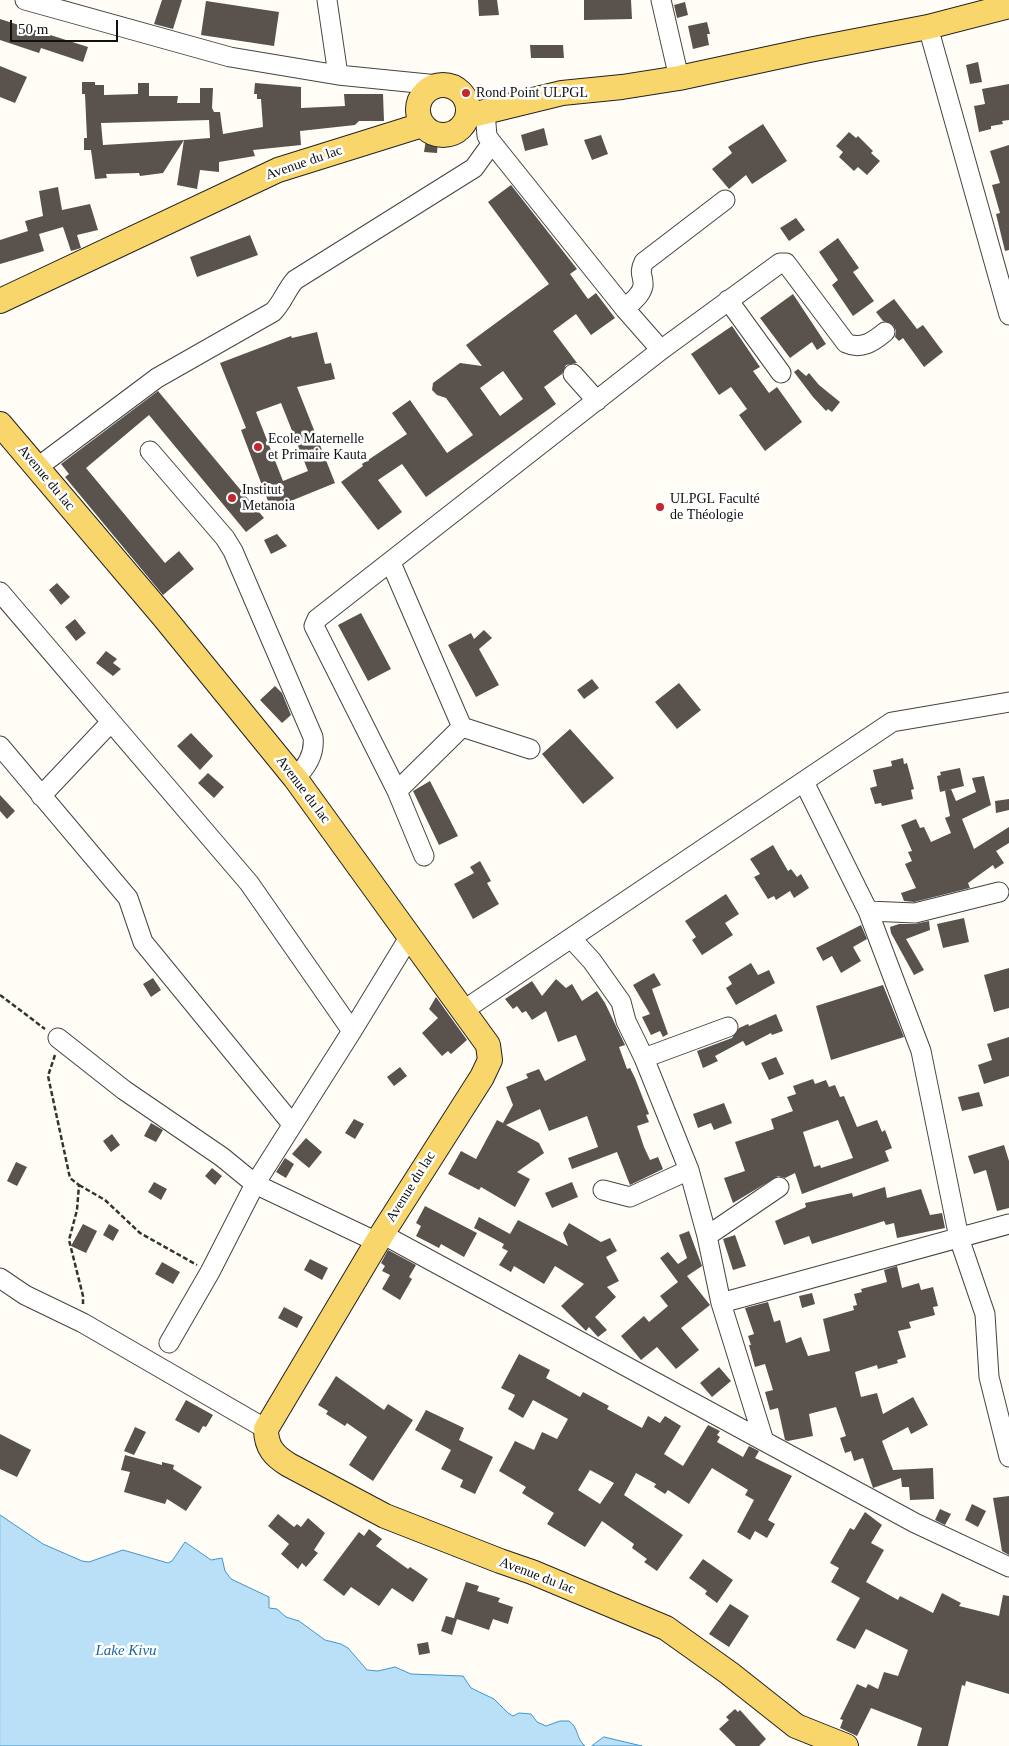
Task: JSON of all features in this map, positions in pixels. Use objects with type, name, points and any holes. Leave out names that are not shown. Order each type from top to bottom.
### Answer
[{"type":"main road","points":[[477,114],[458,90],[452,86],[438,85],[431,87],[420,97],[417,111],[422,125],[433,134],[448,135],[460,129],[477,114],[562,93],[622,87],[680,78],[928,27],[1004,4]]},
{"type":"main road","name":"Avenue du lac","points":[[0,301],[278,170],[422,125]]},
{"type":"main road","name":"Avenue du lac","points":[[0,424],[38,467],[295,778],[488,1045],[490,1060],[380,1238],[266,1429],[266,1440],[270,1450],[289,1465],[385,1516],[532,1572],[666,1628],[729,1673],[796,1726],[846,1746]]},
{"type":"street","points":[[25,0],[50,4],[230,57],[338,75],[438,85]]},
{"type":"street","points":[[327,0],[338,75]]},
{"type":"street","points":[[661,0],[680,78]]},
{"type":"street","points":[[928,27],[1002,268],[1009,315]]},
{"type":"street","points":[[477,114],[492,143],[624,309],[661,350]]},
{"type":"street","points":[[38,467],[150,382],[274,312],[295,280],[474,168],[492,143]]},
{"type":"street","points":[[624,309],[639,295],[643,286],[640,270],[644,262],[725,200]]},
{"type":"street","points":[[424,856],[397,791],[314,626],[317,618],[597,402],[661,350],[783,262],[786,263],[846,343],[850,345],[870,344],[885,332]]},
{"type":"street","points":[[728,300],[781,373]]},
{"type":"street","points":[[573,374],[597,402]]},
{"type":"street","points":[[150,450],[225,538],[233,550],[313,737],[313,751],[306,768],[295,778]]},
{"type":"street","points":[[390,563],[462,726],[530,749]]},
{"type":"street","points":[[0,592],[249,883],[352,1031]]},
{"type":"street","points":[[464,1010],[892,722],[1009,702]]},
{"type":"street","points":[[41,796],[112,722]]},
{"type":"street","points":[[397,791],[462,726]]},
{"type":"street","points":[[0,746],[128,898],[143,942],[292,1124]]},
{"type":"street","points":[[804,782],[868,910],[921,1051],[959,1238],[985,1314],[989,1377],[1009,1457]]},
{"type":"street","points":[[868,910],[915,913],[999,892]]},
{"type":"street","points":[[170,1343],[210,1272],[255,1184],[410,936]]},
{"type":"street","points":[[571,938],[592,961],[621,1002],[626,1021],[644,1058],[688,1170],[707,1236],[721,1303],[763,1438]]},
{"type":"street","points":[[644,1058],[728,1027]]},
{"type":"street","points":[[58,1038],[124,1090],[222,1157],[255,1184],[380,1238],[763,1438],[915,1523],[1009,1567]]},
{"type":"street","points":[[603,1190],[630,1197],[688,1170]]},
{"type":"street","points":[[707,1236],[780,1187]]},
{"type":"street","points":[[721,1303],[1009,1224]]},
{"type":"street","points":[[0,1278],[25,1295],[83,1323],[266,1429]]},
{"type":"path","points":[[0,995],[58,1038],[57,1051],[48,1076],[70,1178],[105,1200],[140,1233],[210,1272]]},
{"type":"path","points":[[79,1185],[77,1210],[69,1240],[83,1296],[83,1323]]},
{"type":"water","name":"Lake Kivu","points":[[0,1515],[43,1544],[82,1561],[89,1562],[123,1550],[168,1563],[172,1561],[185,1542],[211,1560],[222,1558],[225,1571],[231,1579],[269,1597],[269,1608],[277,1609],[286,1617],[299,1621],[325,1640],[348,1648],[367,1670],[378,1671],[395,1667],[411,1674],[463,1676],[471,1688],[494,1699],[513,1716],[519,1713],[531,1714],[537,1722],[546,1726],[560,1721],[569,1721],[585,1746],[0,1746]]},
{"type":"water","points":[[604,1737],[642,1746],[592,1746]]},
{"type":"building","points":[[162,0],[182,0],[173,29],[154,24]]},
{"type":"building","points":[[478,0],[497,0],[499,15],[479,16]]},
{"type":"building","points":[[584,0],[631,0],[632,19],[584,20]]},
{"type":"building","points":[[206,1],[279,12],[274,46],[201,35]]},
{"type":"building","points":[[685,2],[688,15],[677,18],[674,5]]},
{"type":"building","points":[[0,19],[88,47],[83,62],[41,48],[39,53],[0,40]]},
{"type":"building","points":[[707,22],[710,34],[707,34],[709,45],[693,49],[688,26]]},
{"type":"building","points":[[530,45],[563,45],[564,58],[531,58]]},
{"type":"building","points":[[978,62],[982,82],[970,84],[966,65]]},
{"type":"building","points":[[0,66],[27,77],[15,103],[0,97]]},
{"type":"building","points":[[82,82],[95,82],[95,85],[104,85],[104,95],[138,94],[138,83],[149,83],[149,96],[178,96],[177,103],[200,103],[200,88],[213,88],[212,108],[214,112],[220,112],[223,134],[263,127],[261,99],[257,99],[257,94],[254,94],[255,83],[301,87],[301,108],[345,106],[344,94],[383,94],[384,121],[359,121],[355,125],[300,131],[301,145],[253,150],[255,156],[219,162],[219,172],[200,170],[197,189],[177,185],[184,140],[163,173],[140,176],[139,173],[106,174],[107,178],[95,179],[91,150],[84,150],[84,138],[87,138],[85,94],[82,94]],"holes":[[[209,120],[210,138],[103,145],[101,123]]]},
{"type":"building","points":[[1009,84],[1009,120],[1002,121],[1003,124],[991,126],[991,129],[979,132],[974,106],[985,104],[982,89]]},
{"type":"building","points":[[763,124],[787,161],[752,184],[746,175],[729,189],[712,169],[732,153],[728,147]]},
{"type":"building","points":[[544,128],[548,145],[525,151],[521,135]]},
{"type":"building","points":[[849,132],[856,138],[858,136],[880,161],[867,175],[858,167],[854,171],[839,157],[843,152],[836,146]]},
{"type":"building","points":[[601,135],[608,154],[592,160],[584,140]]},
{"type":"building","points":[[426,140],[438,141],[437,153],[424,152]]},
{"type":"building","points":[[1009,145],[1009,250],[1005,251],[996,214],[1000,213],[992,185],[1000,183],[990,151]]},
{"type":"building","points":[[511,185],[577,269],[570,274],[588,299],[596,293],[615,318],[591,335],[576,314],[553,331],[577,363],[566,365],[562,374],[544,387],[556,404],[426,497],[402,464],[378,480],[402,512],[378,530],[341,482],[363,466],[362,464],[407,434],[392,413],[410,400],[447,453],[473,435],[446,398],[437,395],[432,390],[433,383],[460,363],[482,366],[466,345],[549,284],[488,202]],"holes":[[[503,371],[523,399],[500,416],[480,388]]]},
{"type":"building","points":[[58,187],[62,210],[90,204],[98,230],[77,235],[81,248],[71,251],[63,227],[39,234],[44,251],[0,264],[0,240],[28,231],[25,221],[43,216],[39,191]]},
{"type":"building","points":[[796,218],[805,230],[789,241],[780,228]]},
{"type":"building","points":[[250,235],[258,255],[197,277],[190,257]]},
{"type":"building","points":[[838,238],[859,268],[853,272],[874,301],[853,316],[832,285],[838,280],[819,252]]},
{"type":"building","points":[[793,294],[826,344],[817,350],[812,342],[790,358],[760,318]]},
{"type":"building","points":[[894,299],[917,329],[923,325],[943,352],[924,367],[903,338],[899,341],[895,337],[896,331],[893,325],[883,321],[876,312]]},
{"type":"building","points":[[732,326],[760,367],[753,371],[769,393],[777,387],[802,422],[765,451],[739,415],[747,409],[731,387],[719,395],[691,354]]},
{"type":"building","points":[[317,332],[325,364],[331,363],[335,379],[297,387],[335,483],[271,509],[241,430],[246,428],[220,363],[291,336],[292,338]],"holes":[[[281,403],[308,471],[283,481],[256,412]]]},
{"type":"building","points":[[798,369],[806,376],[809,373],[819,385],[840,402],[832,412],[828,409],[826,411],[813,397],[794,372]]},
{"type":"building","name":"Institut Metanoia","points":[[158,391],[264,518],[246,532],[149,415],[86,468],[165,563],[179,551],[194,569],[163,595],[65,477],[69,474],[61,464]]},
{"type":"building","points":[[277,534],[287,546],[271,554],[264,540]]},
{"type":"building","points":[[57,583],[70,597],[61,605],[49,590]]},
{"type":"building","points":[[361,613],[391,669],[368,681],[338,625]]},
{"type":"building","points":[[75,619],[86,633],[76,641],[65,627]]},
{"type":"building","points":[[484,630],[492,638],[479,649],[499,685],[476,697],[448,645],[471,633],[474,639]]},
{"type":"building","points":[[106,651],[117,659],[113,663],[121,669],[113,676],[96,663]]},
{"type":"building","points":[[592,679],[599,688],[584,699],[577,690]]},
{"type":"building","points":[[679,683],[701,710],[677,729],[655,702]]},
{"type":"building","points":[[275,686],[282,693],[291,715],[282,723],[260,700]]},
{"type":"building","points":[[570,729],[614,778],[583,804],[542,754]]},
{"type":"building","points":[[191,733],[213,756],[200,770],[177,746]]},
{"type":"building","points":[[903,758],[904,764],[907,763],[914,789],[911,790],[913,799],[882,806],[881,803],[875,804],[870,788],[877,786],[873,770],[892,766],[891,761]]},
{"type":"building","points":[[960,768],[964,786],[940,792],[937,776],[941,775],[940,772]]},
{"type":"building","points":[[208,773],[224,787],[214,798],[198,783]]},
{"type":"building","points":[[984,776],[991,805],[962,819],[974,849],[1009,827],[1009,843],[996,851],[1004,863],[995,869],[993,865],[968,883],[970,888],[914,902],[904,901],[901,893],[916,888],[905,864],[912,861],[908,852],[912,851],[901,825],[916,819],[920,828],[924,827],[931,842],[951,833],[945,818],[950,816],[945,791],[951,789],[956,801],[976,792],[972,778]]},
{"type":"building","points":[[430,781],[458,836],[439,845],[413,791]]},
{"type":"building","points":[[0,795],[15,811],[7,819],[0,811]]},
{"type":"building","points":[[1009,799],[1009,810],[996,813],[995,801]]},
{"type":"building","points":[[773,845],[788,871],[791,869],[797,877],[801,874],[809,888],[794,898],[790,891],[776,900],[774,896],[768,899],[754,877],[760,874],[750,859]]},
{"type":"building","points":[[480,861],[491,881],[487,883],[499,904],[473,919],[454,884],[474,873],[470,867]]},
{"type":"building","points":[[726,894],[739,914],[725,923],[733,935],[702,955],[692,940],[696,937],[685,921]]},
{"type":"building","points":[[964,918],[969,942],[943,948],[937,924]]},
{"type":"building","points":[[929,921],[930,930],[906,939],[924,970],[914,975],[891,933],[890,927],[899,924],[915,924]]},
{"type":"building","points":[[861,925],[867,939],[853,947],[861,961],[841,973],[832,956],[823,961],[816,948]]},
{"type":"building","points":[[751,963],[758,975],[769,970],[775,983],[736,1005],[726,988],[732,984],[728,977]]},
{"type":"building","points":[[1009,968],[1009,1008],[994,1012],[984,975]]},
{"type":"building","points":[[654,973],[661,985],[652,989],[668,1034],[663,1037],[660,1031],[651,1035],[642,1017],[650,1014],[633,985]]},
{"type":"building","points":[[153,978],[161,990],[151,997],[143,984]]},
{"type":"building","points":[[556,979],[566,988],[572,984],[582,1001],[597,991],[605,1003],[625,1045],[619,1047],[627,1069],[630,1068],[635,1078],[649,1114],[646,1115],[649,1122],[637,1126],[644,1147],[650,1160],[658,1157],[663,1169],[630,1185],[617,1152],[572,1169],[568,1158],[598,1147],[587,1116],[549,1131],[540,1109],[506,1125],[539,1143],[544,1153],[517,1172],[530,1179],[515,1207],[481,1187],[479,1190],[448,1174],[461,1151],[476,1159],[497,1120],[503,1123],[513,1105],[506,1087],[528,1078],[526,1074],[539,1069],[545,1081],[586,1060],[576,1035],[558,1042],[546,1011],[532,1020],[526,1011],[522,1013],[517,1006],[513,1009],[505,999],[532,981],[542,996]]},
{"type":"building","points":[[883,985],[904,1037],[831,1060],[816,1006]]},
{"type":"building","points":[[436,997],[467,1040],[451,1054],[448,1051],[442,1056],[422,1033],[438,1018],[429,1009]]},
{"type":"building","points":[[776,1014],[783,1031],[772,1035],[771,1033],[746,1046],[743,1041],[715,1056],[718,1061],[703,1068],[697,1051],[732,1038],[739,1028],[748,1024],[749,1026]]},
{"type":"building","points":[[1009,1037],[1009,1076],[984,1084],[978,1065],[992,1060],[987,1044]]},
{"type":"building","points":[[776,1057],[784,1074],[769,1080],[761,1063]]},
{"type":"building","points":[[400,1067],[407,1076],[394,1086],[387,1077]]},
{"type":"building","points":[[813,1079],[815,1084],[826,1080],[829,1087],[835,1085],[840,1097],[844,1096],[857,1127],[877,1120],[882,1132],[885,1130],[892,1148],[885,1151],[889,1161],[802,1194],[795,1173],[785,1178],[778,1176],[733,1203],[724,1178],[745,1171],[735,1142],[774,1129],[771,1119],[793,1111],[787,1097],[796,1094],[793,1086]],"holes":[[[838,1120],[853,1158],[821,1168],[820,1165],[814,1167],[803,1132]]]},
{"type":"building","points":[[979,1092],[983,1106],[962,1111],[958,1097]]},
{"type":"building","points":[[724,1103],[732,1123],[714,1130],[711,1123],[698,1128],[693,1114]]},
{"type":"building","points":[[354,1119],[364,1124],[355,1139],[345,1133]]},
{"type":"building","points":[[151,1123],[163,1130],[156,1142],[144,1136]]},
{"type":"building","points":[[112,1134],[120,1145],[111,1152],[103,1141]]},
{"type":"building","points":[[306,1138],[322,1152],[309,1168],[292,1154]]},
{"type":"building","points":[[1004,1145],[1009,1161],[1009,1208],[997,1211],[986,1170],[974,1174],[968,1156]]},
{"type":"building","points":[[285,1158],[294,1164],[286,1178],[276,1172]]},
{"type":"building","points":[[16,1162],[27,1167],[17,1186],[7,1181]]},
{"type":"building","points":[[212,1168],[222,1176],[215,1185],[205,1176]]},
{"type":"building","points":[[154,1182],[167,1189],[161,1200],[148,1192]]},
{"type":"building","points":[[572,1182],[578,1197],[552,1208],[545,1193]]},
{"type":"building","points":[[885,1187],[887,1198],[921,1189],[930,1215],[942,1213],[945,1228],[897,1238],[894,1223],[886,1225],[884,1221],[812,1244],[809,1236],[784,1245],[775,1221],[806,1207],[805,1203],[852,1193],[853,1197]]},
{"type":"building","points":[[425,1206],[477,1233],[464,1257],[441,1244],[439,1248],[416,1236],[421,1226],[416,1223]]},
{"type":"building","points":[[479,1217],[510,1234],[518,1220],[568,1246],[563,1233],[569,1223],[601,1242],[610,1238],[617,1251],[606,1257],[619,1281],[607,1287],[616,1297],[595,1317],[607,1330],[598,1337],[589,1327],[586,1331],[561,1306],[584,1284],[555,1266],[544,1284],[514,1266],[511,1272],[499,1265],[508,1251],[502,1248],[504,1244],[474,1228]]},
{"type":"building","points":[[83,1224],[97,1231],[86,1253],[71,1246]]},
{"type":"building","points":[[109,1224],[119,1230],[113,1241],[103,1235]]},
{"type":"building","points":[[689,1231],[702,1266],[687,1276],[710,1305],[681,1328],[699,1350],[676,1369],[657,1347],[641,1360],[621,1336],[644,1316],[649,1322],[668,1306],[660,1296],[678,1282],[660,1258],[668,1252],[678,1264],[687,1258],[679,1235]]},
{"type":"building","points":[[735,1235],[746,1266],[733,1270],[723,1239]]},
{"type":"building","points":[[388,1250],[416,1265],[409,1277],[412,1279],[400,1300],[382,1289],[390,1275],[382,1271],[385,1266],[381,1263]]},
{"type":"building","points":[[310,1259],[328,1268],[322,1280],[304,1270]]},
{"type":"building","points":[[162,1262],[180,1272],[173,1284],[155,1274]]},
{"type":"building","points":[[897,1266],[902,1288],[919,1283],[921,1290],[933,1287],[938,1306],[933,1307],[935,1315],[909,1322],[911,1328],[898,1331],[906,1357],[897,1360],[898,1363],[878,1369],[877,1365],[855,1372],[861,1397],[877,1393],[883,1414],[913,1397],[928,1425],[911,1434],[908,1427],[882,1441],[893,1470],[933,1468],[934,1499],[910,1500],[909,1487],[902,1487],[901,1478],[873,1488],[863,1458],[854,1461],[851,1451],[845,1453],[840,1438],[846,1436],[836,1407],[809,1414],[813,1436],[785,1440],[778,1408],[770,1410],[765,1392],[773,1390],[765,1364],[755,1367],[749,1345],[751,1345],[748,1336],[754,1334],[745,1308],[768,1302],[774,1322],[780,1320],[786,1343],[801,1337],[808,1356],[830,1351],[823,1319],[854,1310],[853,1306],[857,1305],[854,1294],[862,1292],[861,1289],[887,1282],[884,1270]]},
{"type":"building","points":[[812,1293],[815,1304],[802,1308],[799,1296]]},
{"type":"building","points":[[284,1307],[303,1317],[297,1328],[278,1318]]},
{"type":"building","points":[[519,1354],[550,1370],[546,1378],[580,1397],[583,1392],[609,1406],[607,1409],[642,1428],[648,1416],[660,1423],[665,1416],[681,1426],[664,1454],[683,1466],[708,1425],[720,1431],[717,1435],[720,1437],[717,1442],[743,1457],[749,1446],[759,1451],[755,1458],[792,1476],[768,1520],[775,1524],[767,1538],[755,1531],[750,1540],[737,1532],[754,1500],[745,1495],[748,1490],[712,1468],[689,1504],[668,1490],[665,1494],[654,1487],[656,1484],[636,1473],[624,1495],[683,1535],[657,1571],[644,1562],[647,1559],[632,1548],[634,1544],[602,1521],[585,1547],[547,1524],[554,1513],[522,1493],[526,1487],[499,1471],[515,1441],[534,1450],[542,1432],[557,1439],[568,1419],[533,1400],[523,1418],[508,1409],[515,1395],[501,1388]],"holes":[[[590,1470],[614,1483],[600,1504],[578,1490]]]},
{"type":"building","points":[[719,1367],[731,1381],[712,1397],[700,1383]]},
{"type":"building","points":[[336,1376],[384,1410],[388,1404],[413,1420],[373,1481],[349,1465],[367,1437],[347,1423],[345,1426],[326,1414],[328,1411],[318,1405]]},
{"type":"building","points":[[186,1400],[213,1415],[206,1427],[203,1426],[199,1433],[175,1420]]},
{"type":"building","points":[[426,1410],[464,1428],[459,1440],[493,1457],[475,1494],[460,1487],[463,1480],[441,1469],[451,1450],[415,1430]]},
{"type":"building","points":[[135,1427],[146,1432],[134,1455],[124,1451]]},
{"type":"building","points":[[0,1434],[31,1450],[17,1477],[0,1469]]},
{"type":"building","points":[[125,1455],[162,1465],[162,1462],[174,1465],[173,1469],[202,1487],[186,1511],[167,1499],[165,1504],[124,1492],[130,1472],[121,1470]]},
{"type":"building","points":[[1009,1496],[1009,1555],[1002,1551],[993,1498]]},
{"type":"building","points":[[972,1504],[986,1511],[978,1527],[965,1520]]},
{"type":"building","points":[[940,1509],[951,1514],[945,1525],[935,1520]]},
{"type":"building","points":[[865,1512],[882,1525],[871,1543],[884,1550],[866,1582],[898,1600],[900,1596],[933,1613],[942,1593],[961,1603],[959,1606],[999,1616],[1003,1595],[1009,1596],[1009,1694],[966,1681],[965,1686],[962,1685],[948,1746],[917,1746],[922,1728],[871,1708],[857,1736],[840,1728],[843,1720],[840,1719],[857,1684],[866,1688],[868,1684],[878,1689],[884,1672],[898,1676],[908,1650],[866,1629],[855,1649],[836,1640],[860,1598],[831,1582],[839,1568],[830,1563],[850,1528],[854,1530]]},
{"type":"building","points":[[278,1514],[294,1527],[297,1524],[301,1527],[308,1518],[325,1533],[314,1550],[318,1553],[306,1567],[302,1563],[298,1569],[281,1554],[289,1544],[268,1526]]},
{"type":"building","points":[[369,1529],[382,1539],[376,1546],[408,1569],[410,1567],[428,1579],[413,1602],[392,1588],[379,1606],[351,1587],[344,1596],[323,1580],[359,1532],[364,1536]]},
{"type":"building","points":[[703,1559],[733,1580],[717,1603],[705,1594],[707,1591],[689,1578]]},
{"type":"building","points":[[466,1582],[479,1586],[477,1591],[500,1598],[498,1602],[513,1607],[508,1624],[493,1619],[489,1630],[454,1618]]},
{"type":"building","points":[[730,1604],[749,1616],[729,1647],[709,1634]]},
{"type":"building","points":[[446,1616],[457,1619],[452,1635],[441,1631]]},
{"type":"building","points":[[428,1642],[430,1653],[419,1655],[417,1644]]},
{"type":"building","points":[[735,1709],[738,1712],[740,1710],[766,1739],[759,1746],[736,1746],[719,1729],[729,1720],[726,1717]]},
{"type":"place","name":"Rond Point ULPGL","points":[[466,93]]},
{"type":"place","name":"Ecole Maternelle et Primaire Kauta","points":[[258,447]]},
{"type":"place","name":"Institut Metanoia","points":[[232,498]]},
{"type":"place","name":"ULPGL Faculté de Théologie","points":[[660,507]]}]
